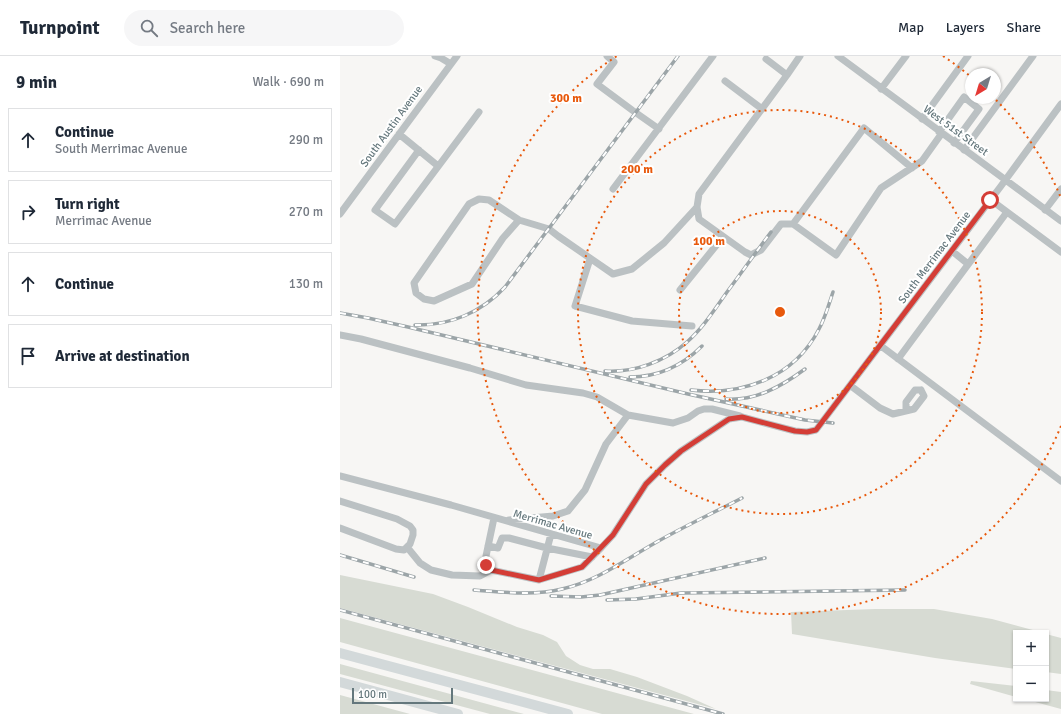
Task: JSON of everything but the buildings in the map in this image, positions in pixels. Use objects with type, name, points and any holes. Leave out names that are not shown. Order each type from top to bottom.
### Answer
[{"type":"highway","points":[[340,653],[568,714]]},
{"type":"highway","points":[[340,682],[458,714]]},
{"type":"street","points":[[435,56],[451,64]]},
{"type":"street","name":"South Austin Avenue","points":[[341,211],[457,56]]},
{"type":"street","points":[[606,56],[614,62],[598,84],[659,129]]},
{"type":"street","points":[[613,189],[713,56]]},
{"type":"street","points":[[800,56],[699,194],[696,207],[699,219],[745,252],[751,255],[761,250],[781,224],[793,224],[836,255],[881,188],[922,161],[964,97],[979,109],[954,143]]},
{"type":"street","points":[[881,89],[906,56]]},
{"type":"street","points":[[922,119],[968,56]]},
{"type":"street","points":[[964,150],[1033,56]]},
{"type":"street","name":"West 51st Street","points":[[840,57],[940,133],[1061,221]]},
{"type":"street","points":[[766,59],[787,75]]},
{"type":"street","points":[[725,81],[762,109]]},
{"type":"street","name":"South Merrimac Avenue","points":[[742,417],[795,431],[807,432],[816,430],[851,386],[1061,104]]},
{"type":"street","points":[[418,150],[375,210],[395,224],[479,112]]},
{"type":"street","points":[[793,224],[864,128],[912,168]]},
{"type":"street","points":[[399,134],[438,166]]},
{"type":"street","points":[[1045,210],[1061,189]]},
{"type":"street","points":[[519,220],[503,238],[472,284],[434,301],[424,299],[416,293],[414,283],[469,204],[479,199],[489,200],[519,220],[549,229],[613,274],[632,269],[664,243],[696,207]]},
{"type":"street","points":[[990,200],[1061,252]]},
{"type":"street","points":[[898,359],[1007,212]]},
{"type":"street","points":[[680,290],[723,237]]},
{"type":"street","points":[[952,251],[968,264]]},
{"type":"street","points":[[590,259],[576,306],[632,322],[692,326]]},
{"type":"street","points":[[340,335],[361,339],[526,384],[583,393],[597,397],[628,415],[673,423],[688,418],[698,411],[712,409],[742,417]]},
{"type":"street","points":[[881,346],[1061,481]]},
{"type":"street","points":[[906,410],[906,402],[916,390],[921,390],[928,382]]},
{"type":"street","points":[[851,386],[874,404],[893,414],[914,409],[924,396],[921,390]]},
{"type":"street","points":[[504,521],[553,516],[568,511],[585,490],[606,444],[628,415]]},
{"type":"street","name":"Merrimac Avenue","points":[[340,476],[601,548],[613,535],[646,484],[665,465],[681,451],[729,419],[742,417]]},
{"type":"street","points":[[340,501],[397,519],[410,526],[413,530],[413,535],[404,550],[396,549],[340,528]]},
{"type":"street","points":[[494,518],[486,556],[486,565],[491,570],[539,580],[582,567],[601,548]]},
{"type":"street","points":[[539,580],[550,534]]},
{"type":"street","points":[[488,546],[498,548],[502,538],[510,538],[547,548],[592,557]]},
{"type":"street","points":[[407,547],[420,563],[432,570],[452,575],[480,576],[491,570]]},
{"type":"shaded area","points":[[340,575],[433,594],[517,627],[543,635],[557,642],[566,656],[580,665],[593,669],[610,669],[637,677],[716,709],[340,608]]},
{"type":"shaded area","points":[[875,609],[934,609],[992,619],[1033,630],[1013,630],[1013,669],[935,658],[792,634],[791,612]]},
{"type":"shaded area","points":[[340,618],[694,714],[602,714],[340,642]]},
{"type":"shaded area","points":[[1049,635],[1061,638],[1061,674],[1049,672]]},
{"type":"shaded area","points":[[340,664],[524,714],[490,714],[340,674]]},
{"type":"shaded area","points":[[971,681],[1013,686],[1013,696],[970,684]]},
{"type":"shaded area","points":[[1049,690],[1061,692],[1061,709],[1035,702],[1049,702]]},
{"type":"shaded area","points":[[340,695],[410,714],[340,714]]},
{"type":"railway","points":[[415,325],[441,323],[464,316],[486,304],[505,287],[678,56]]},
{"type":"railway","points":[[605,371],[638,368],[659,360],[679,349],[698,331],[771,232]]},
{"type":"railway","points":[[691,390],[729,390],[765,380],[781,371],[796,360],[808,346],[821,325],[833,292]]},
{"type":"railway","points":[[340,313],[408,327],[688,394],[805,420],[833,423]]},
{"type":"railway","points":[[630,377],[651,375],[669,369],[678,365],[702,346]]},
{"type":"railway","points":[[726,399],[748,398],[758,395],[778,386],[805,369]]},
{"type":"railway","points":[[474,590],[529,593],[562,589],[587,581],[622,563],[666,537],[742,498]]},
{"type":"railway","points":[[340,555],[414,577]]},
{"type":"railway","points":[[551,596],[581,597],[600,595],[765,558]]},
{"type":"railway","points":[[607,600],[636,599],[681,593],[905,590]]},
{"type":"railway","points":[[340,610],[723,714]]},
{"type":"route","points":[[486,565],[491,570],[505,574],[539,580],[582,567],[613,535],[646,484],[681,451],[729,419],[742,417],[795,431],[807,432],[816,430],[990,200]]}]
